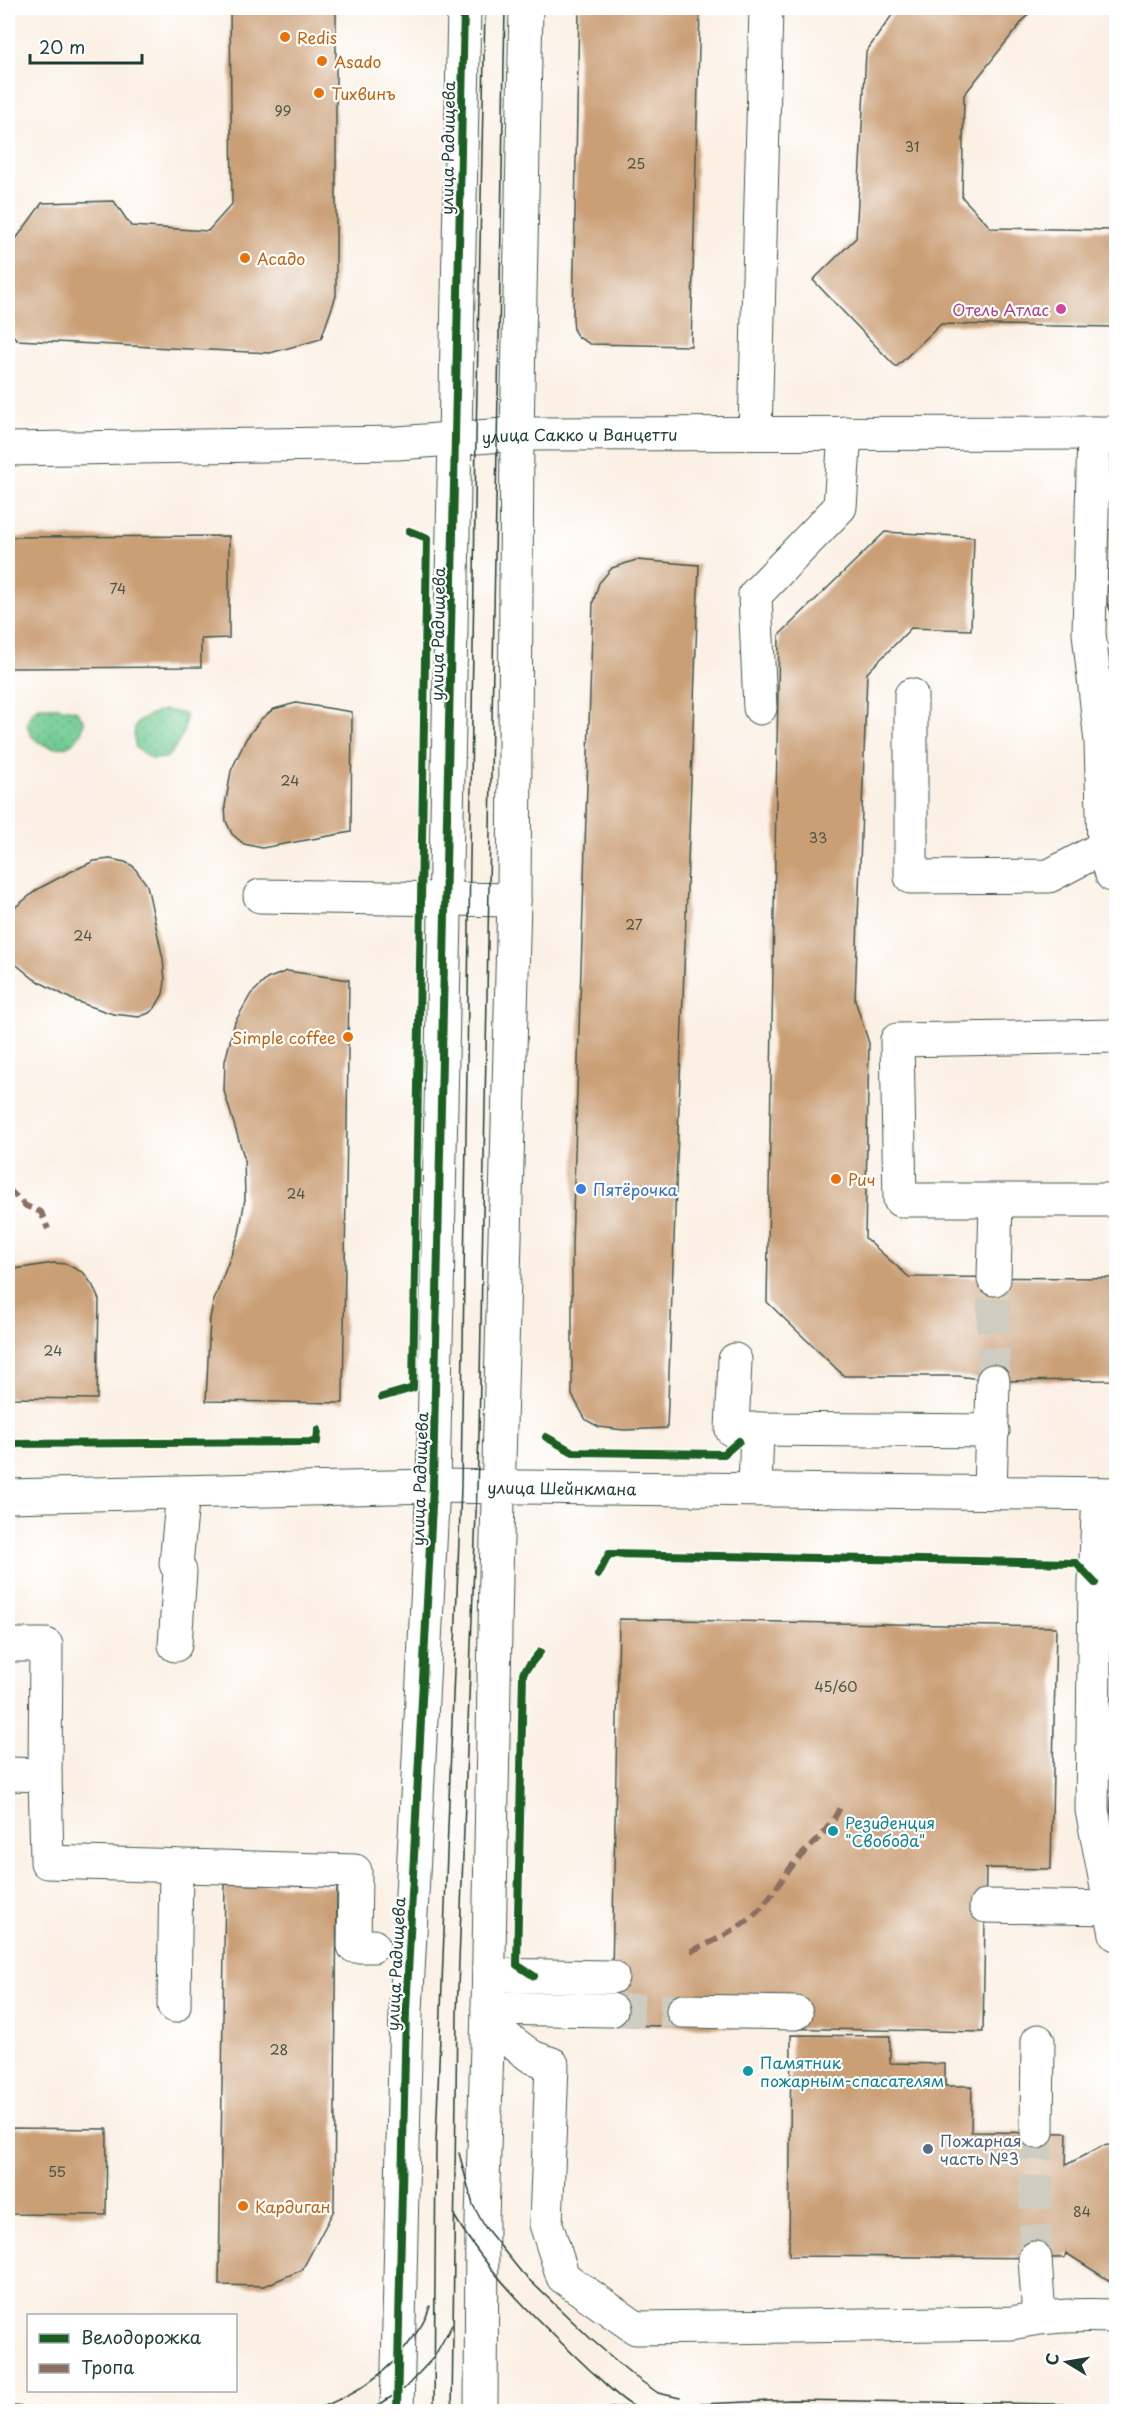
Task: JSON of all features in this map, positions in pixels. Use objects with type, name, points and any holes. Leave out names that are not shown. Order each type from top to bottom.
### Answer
[{"type":"street","name":"улица Радищева","points":[[397,2412],[406,2011],[433,1486],[464,8]]},
{"type":"street","points":[[481,2412],[482,2221],[514,900],[517,434],[526,8]]},
{"type":"street","points":[[755,432],[766,8]]},
{"type":"street","points":[[760,708],[755,595],[840,507],[845,433]]},
{"type":"street","name":"улица Сакко и Ванцетти","points":[[8,449],[398,443],[517,434],[1105,433]]},
{"type":"street","points":[[911,695],[912,878],[1049,876],[1110,861],[1101,742],[1089,633],[1105,433]]},
{"type":"street","points":[[260,897],[514,900]]},
{"type":"street","points":[[1116,1036],[897,1040],[900,1200],[1116,1200]]},
{"type":"street","points":[[994,1279],[996,1201]]},
{"type":"street","points":[[735,1360],[732,1430],[993,1431]]},
{"type":"street","points":[[990,1492],[993,1381]]},
{"type":"street","points":[[755,1490],[757,1429]]},
{"type":"street","name":"улица Шейнкмана","points":[[8,1496],[433,1486],[1108,1494]]},
{"type":"street","points":[[175,1645],[180,1571],[176,1564],[183,1492]]},
{"type":"street","points":[[986,1906],[1114,1921],[1092,1810],[1095,1583],[1108,1494]]},
{"type":"street","points":[[8,1645],[46,1645],[47,1862],[355,1871],[354,1946],[373,1946]]},
{"type":"street","points":[[8,1774],[45,1775]]},
{"type":"street","points":[[174,2006],[176,1866]]},
{"type":"street","points":[[489,1975],[612,1977]]},
{"type":"street","points":[[488,2016],[611,2010]]},
{"type":"street","points":[[683,2011],[796,2013]]},
{"type":"street","points":[[488,2016],[532,2057],[552,2064],[546,2224],[563,2277],[636,2328],[1012,2324],[1039,2317],[1116,2316]]},
{"type":"street","points":[[1037,2132],[1038,2041]]},
{"type":"street","points":[[1035,2258],[1039,2317]]},
{"type":"green space","points":[[38,707],[59,707],[77,711],[84,721],[78,737],[69,745],[56,748],[44,745],[34,738],[28,729],[29,718]]},
{"type":"green space","points":[[164,710],[185,714],[185,727],[178,744],[166,758],[152,759],[136,748],[134,732],[143,718]]},
{"type":"building","points":[[230,8],[336,8],[336,296],[321,339],[270,353],[17,340],[8,329],[8,250],[42,203],[114,201],[131,226],[208,231],[232,204]]},
{"type":"building","points":[[579,8],[700,8],[691,346],[590,344],[578,337],[574,331]]},
{"type":"building","points":[[897,8],[1033,8],[964,95],[962,197],[991,228],[1116,230],[1116,327],[941,324],[896,367],[813,280],[856,238],[866,52]]},
{"type":"building","points":[[1108,530],[1116,530],[1116,624],[1107,602]]},
{"type":"building","points":[[885,532],[974,537],[971,630],[911,628],[867,673],[855,1000],[869,1043],[865,1238],[909,1277],[1116,1278],[1116,1380],[993,1381],[958,1376],[844,1376],[767,1302],[779,635]]},
{"type":"building","points":[[229,536],[229,638],[201,639],[201,667],[8,668],[8,537]]},
{"type":"building","points":[[636,560],[699,565],[667,1428],[624,1430],[599,1427],[586,1420],[572,1395],[572,1245],[593,602],[599,583],[612,568]]},
{"type":"building","points":[[296,703],[352,712],[351,832],[262,848],[244,844],[232,834],[226,821],[225,806],[231,771],[246,739],[261,719],[274,709]]},
{"type":"building","points":[[110,859],[133,866],[147,885],[163,959],[165,981],[163,994],[155,1008],[139,1017],[113,1014],[75,1001],[34,979],[8,958],[8,913],[38,889],[68,873],[94,861]]},
{"type":"building","points":[[287,971],[349,980],[343,1403],[206,1401],[210,1318],[213,1303],[239,1234],[245,1199],[244,1157],[224,1091],[225,1061],[235,1022],[251,994],[267,979]]},
{"type":"building","points":[[54,1263],[66,1264],[84,1273],[99,1300],[97,1399],[8,1398],[8,1270]]},
{"type":"building","name":"Резиденция \"Свобода\"","points":[[619,1619],[1056,1627],[1051,1869],[986,1868],[983,2032],[611,2025]]},
{"type":"building","points":[[1116,1739],[1116,1861],[1108,1853]]},
{"type":"building","points":[[225,1884],[337,1887],[334,2210],[302,2270],[264,2286],[219,2285]]},
{"type":"building","name":"Пожарная часть №3","points":[[791,2035],[890,2036],[890,2063],[945,2064],[945,2086],[972,2086],[971,2132],[1067,2133],[1066,2165],[1102,2146],[1116,2144],[1116,2285],[1066,2253],[1065,2258],[789,2256]]},
{"type":"building","points":[[8,2128],[107,2129],[106,2215],[8,2214]]},
{"type":"tunnel","points":[[993,1381],[994,1279]]},
{"type":"tunnel","points":[[611,2010],[683,2011]]},
{"type":"tunnel","points":[[1035,2258],[1037,2132]]},
{"type":"tram line","points":[[434,2412],[436,2141],[461,1487],[476,437],[485,8]]},
{"type":"tram line","points":[[452,2412],[457,2014],[479,1434],[505,8]]},
{"type":"tram line","points":[[459,2153],[473,2205],[485,2227],[522,2273],[592,2340],[634,2376],[658,2393],[680,2398]]},
{"type":"tram line","points":[[455,2217],[484,2259],[517,2298],[591,2371],[633,2406]]},
{"type":"tram line","points":[[311,2412],[355,2391],[380,2374],[402,2353],[425,2320],[430,2306]]},
{"type":"tram line","points":[[368,2412],[405,2388],[434,2357],[452,2325]]},
{"type":"tram line","points":[[513,2412],[792,2400],[1116,2405]]},
{"type":"tram line","points":[[8,2406],[156,2412]]},
{"type":"marked path","points":[[8,1189],[26,1206],[41,1212],[48,1229]]},
{"type":"marked path","points":[[691,1951],[728,1933],[754,1915],[797,1860],[828,1827],[842,1803]]},
{"type":"cycle path","points":[[397,2412],[406,2011],[433,1486],[464,8]]},
{"type":"cycle path","points":[[382,1397],[413,1388],[427,538],[409,531]]},
{"type":"cycle path","points":[[8,1444],[317,1442],[318,1430]]},
{"type":"cycle path","points":[[546,1437],[573,1452],[724,1454],[739,1441]]},
{"type":"cycle path","points":[[598,1575],[609,1554],[1076,1563],[1095,1583]]},
{"type":"cycle path","points":[[534,1976],[517,1965],[523,1673],[540,1652]]},
{"type":"place","name":"Redis","points":[[285,37]]},
{"type":"place","name":"Asado","points":[[322,61]]},
{"type":"place","name":"Тихвинъ","points":[[319,93]]},
{"type":"place","name":"Асадо","points":[[245,258]]},
{"type":"place","name":"Отель Атлас","points":[[1061,309]]},
{"type":"place","name":"Simple coffee","points":[[348,1037]]},
{"type":"place","name":"Рич","points":[[836,1179]]},
{"type":"place","name":"Пятёрочка","points":[[581,1189]]},
{"type":"place","name":"Резиденция \"Свобода\"","points":[[833,1831]]},
{"type":"place","name":"Памятник пожарным-спасателям","points":[[748,2071]]},
{"type":"place","name":"Пожарная часть №3","points":[[928,2149]]},
{"type":"place","name":"Кардиган","points":[[243,2206]]}]
